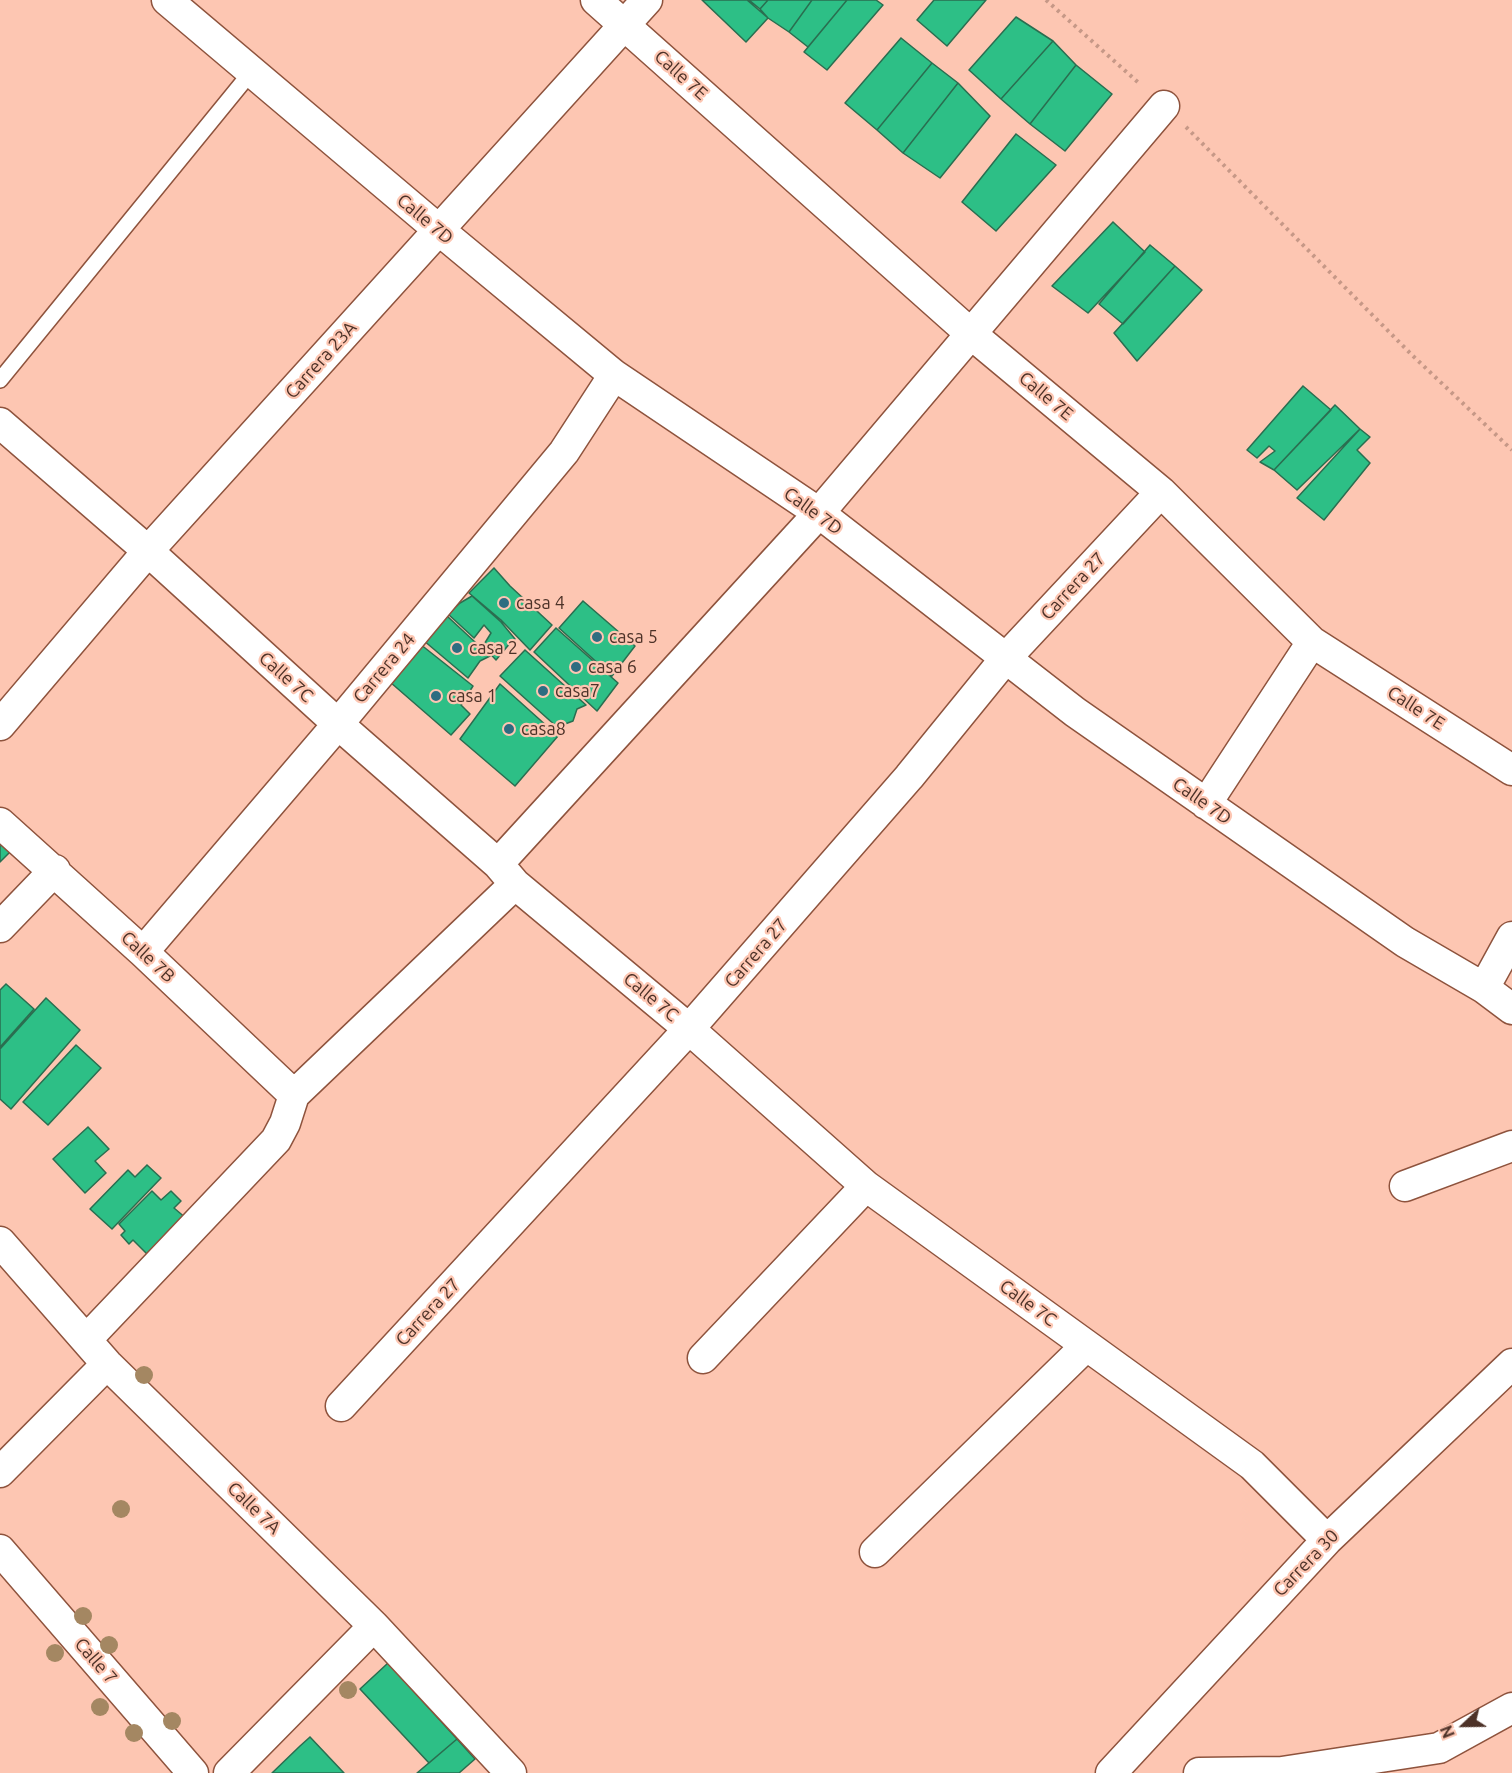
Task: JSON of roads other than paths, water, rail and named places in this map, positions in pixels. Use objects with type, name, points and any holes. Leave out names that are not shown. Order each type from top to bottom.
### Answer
[{"type":"street","name":"Calle 7D","points":[[167,0],[614,375],[819,513],[1075,712],[1405,942],[1485,988]]},
{"type":"street","name":"Calle 7E","points":[[596,0],[970,333],[1161,492],[1312,642],[1512,770]]},
{"type":"street","name":"Carrera 23A","points":[[0,725],[148,551],[647,0]]},
{"type":"street","points":[[86,1340],[276,1140],[285,1123],[294,1095],[506,874],[819,513],[1164,106]]},
{"type":"street","name":"Carrera 24","points":[[143,952],[338,724],[564,452],[614,375]]},
{"type":"street","name":"Calle 7C","points":[[0,423],[148,551],[506,874],[689,1029],[866,1186],[1252,1465],[1327,1540]]},
{"type":"street","name":"Carrera 27","points":[[341,1406],[689,1029],[909,777],[1005,659],[1161,492]]},
{"type":"street","points":[[1206,804],[1312,642]]},
{"type":"street","name":"Calle 7B","points":[[0,823],[143,952],[294,1095]]},
{"type":"street","points":[[0,927],[54,870]]},
{"type":"street","points":[[1512,937],[1485,988],[1512,1009]]},
{"type":"street","points":[[1405,1186],[1512,1146]]},
{"type":"street","points":[[703,1358],[866,1186]]},
{"type":"street","name":"Calle 7A","points":[[0,1242],[107,1364],[374,1626],[511,1773]]},
{"type":"street","points":[[875,1552],[1086,1346]]},
{"type":"street","points":[[0,1472],[107,1364]]},
{"type":"street","name":"Carrera 30","points":[[1111,1773],[1327,1540],[1512,1364]]},
{"type":"street","name":"Calle 7","points":[[0,1550],[193,1773]]},
{"type":"street","points":[[230,1773],[374,1626]]},
{"type":"street","points":[[1199,1773],[1282,1772],[1439,1748],[1512,1708]]},
{"type":"lane","points":[[0,380],[252,71]]},
{"type":"place","name":"casa 4","points":[[504,603]]},
{"type":"place","name":"casa 5","points":[[597,637]]},
{"type":"place","name":"casa 2","points":[[457,648]]},
{"type":"place","name":"casa 6","points":[[576,667]]},
{"type":"place","name":"casa7","points":[[543,691]]},
{"type":"place","name":"casa 1","points":[[436,696]]},
{"type":"place","name":"casa8","points":[[509,729]]}]
